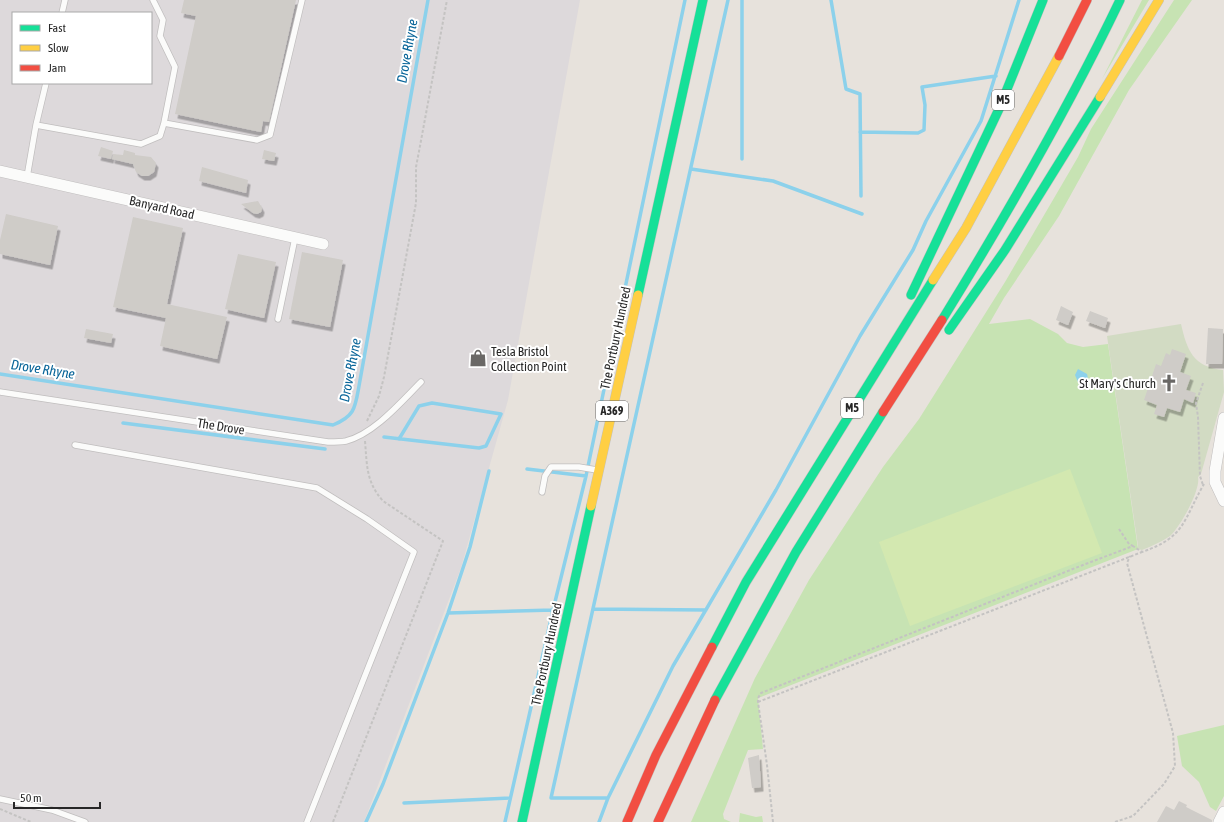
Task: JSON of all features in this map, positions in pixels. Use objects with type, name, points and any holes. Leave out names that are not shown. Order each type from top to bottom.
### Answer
[{"type":"main road","name":"The Portbury Hundred","points":[[522,822],[703,0]]},
{"type":"main road","name":"M5","points":[[889,348],[920,273],[999,109],[1043,0]]},
{"type":"main road","name":"M5","points":[[627,822],[656,756],[746,582],[889,348],[966,228],[1028,115],[1087,0]]},
{"type":"main road","name":"M5","points":[[658,822],[731,668],[814,523],[1038,163],[1120,0]]},
{"type":"main road","points":[[944,336],[986,280],[1006,249],[1159,0]]},
{"type":"main road","name":"M5","points":[[861,448],[935,349]]},
{"type":"street","name":"Banyard Road","points":[[0,171],[323,244]]},
{"type":"street","points":[[1224,418],[1215,471],[1215,482],[1224,501]]},
{"type":"street","points":[[1219,822],[1224,812]]},
{"type":"lane","points":[[62,12],[65,0]]},
{"type":"lane","points":[[36,125],[141,144],[160,136],[175,67],[160,36],[162,20],[153,0]]},
{"type":"lane","points":[[164,123],[257,140],[270,135],[302,0]]},
{"type":"lane","points":[[27,177],[36,125],[46,84]]},
{"type":"lane","points":[[278,319],[295,238]]},
{"type":"lane","name":"The Drove","points":[[0,392],[328,442],[346,441],[365,434],[396,408],[421,382]]},
{"type":"lane","points":[[75,445],[317,488],[367,519],[414,552],[307,822]]},
{"type":"lane","points":[[1215,471],[1220,462],[1224,459]]},
{"type":"lane","points":[[542,492],[545,476],[551,467],[579,468],[599,471]]},
{"type":"lane","points":[[0,799],[52,810],[85,822]]},
{"type":"path","points":[[365,434],[366,424],[379,396],[384,377],[416,203],[416,167],[447,0]]},
{"type":"path","points":[[1202,383],[1196,403],[1198,417],[1200,476],[1203,485]]},
{"type":"path","points":[[758,702],[1130,556],[1160,546],[1180,528],[1203,485],[1215,471]]},
{"type":"path","points":[[1119,529],[1129,544],[1142,552]]},
{"type":"path","points":[[773,822],[758,702],[758,698],[761,693],[1133,546]]},
{"type":"path","points":[[1115,822],[1133,816],[1164,784],[1176,766],[1173,733],[1127,563],[1130,556]]},
{"type":"path","points":[[0,809],[31,822]]},
{"type":"shaded area","points":[[0,0],[580,0],[508,400],[461,568],[364,822],[0,822]]},
{"type":"green space","points":[[1142,0],[1149,0],[1102,79]]},
{"type":"green space","points":[[1174,0],[1192,0],[1129,90],[1059,216],[1004,298],[989,324],[1030,319],[1058,334],[1067,343],[1083,347],[1108,344],[1138,549],[758,698],[763,749],[748,750],[723,814],[724,819],[731,822],[691,822],[755,678],[809,580],[883,467],[919,419],[1005,282],[1078,157],[1091,129]]},
{"type":"green space","points":[[1181,324],[1186,342],[1193,356],[1205,365],[1223,370],[1224,392],[1201,474],[1198,477],[1196,490],[1189,508],[1179,525],[1170,536],[1142,550],[1138,549],[1107,336]]},
{"type":"green space","points":[[1070,469],[1102,553],[910,626],[879,542]]},
{"type":"green space","points":[[1224,725],[1224,796],[1216,811],[1210,807],[1199,782],[1182,766],[1177,736]]},
{"type":"green space","points":[[740,813],[756,817],[762,816],[763,822],[739,822]]},
{"type":"water","points":[[1078,369],[1087,374],[1089,383],[1084,385],[1078,382],[1075,375]]},
{"type":"building","points":[[184,0],[296,0],[269,122],[263,121],[261,132],[175,114],[196,16],[181,13]]},
{"type":"building","points":[[101,147],[113,151],[111,159],[98,156]]},
{"type":"building","points":[[124,150],[135,153],[135,155],[151,157],[156,163],[154,172],[148,176],[142,176],[136,172],[133,164],[112,159],[113,154],[123,155]]},
{"type":"building","points":[[264,150],[276,153],[274,161],[262,159]]},
{"type":"building","points":[[202,167],[248,180],[246,193],[199,181]]},
{"type":"building","points":[[258,201],[262,208],[261,212],[257,214],[253,213],[241,204]]},
{"type":"building","points":[[6,214],[58,226],[50,265],[0,254],[0,240]]},
{"type":"building","points":[[133,217],[183,228],[167,304],[227,317],[217,359],[160,346],[166,318],[113,307]]},
{"type":"building","points":[[302,252],[343,260],[330,327],[289,319]]},
{"type":"building","points":[[238,254],[276,262],[264,318],[225,309]]},
{"type":"building","points":[[1061,306],[1073,312],[1068,325],[1056,320]]},
{"type":"building","points":[[1090,311],[1108,318],[1105,328],[1086,321]]},
{"type":"building","points":[[1208,328],[1223,329],[1222,364],[1206,364]]},
{"type":"building","points":[[86,329],[113,334],[111,343],[84,338]]},
{"type":"building","name":"St Mary's Church","points":[[1172,349],[1186,354],[1180,372],[1191,376],[1186,390],[1196,393],[1193,403],[1184,399],[1180,412],[1167,408],[1164,417],[1154,414],[1157,405],[1144,400],[1156,364],[1161,366],[1166,353],[1170,355]]},
{"type":"building","points":[[759,755],[761,787],[752,788],[748,758]]},
{"type":"building","points":[[1179,801],[1187,805],[1186,807],[1212,820],[1212,822],[1157,822],[1166,806],[1174,810]]},
{"type":"waterway","name":"Drove Rhyne","points":[[0,374],[333,425],[350,415],[355,406],[358,394],[428,0]]},
{"type":"waterway","points":[[505,822],[553,610],[586,476],[685,0]]},
{"type":"waterway","points":[[608,798],[551,798],[728,0]]},
{"type":"waterway","points":[[742,0],[742,159]]},
{"type":"waterway","points":[[831,0],[846,89],[860,94],[861,196]]},
{"type":"waterway","points":[[599,822],[608,798],[673,666],[776,490],[860,336],[913,250],[926,221],[981,121],[1019,0]]},
{"type":"waterway","points":[[860,132],[918,133],[924,130],[925,105],[922,87],[996,76]]},
{"type":"waterway","points":[[691,169],[773,181],[862,214]]},
{"type":"waterway","points":[[384,437],[479,448],[486,446],[501,414],[432,403],[419,406],[399,439]]},
{"type":"waterway","points":[[123,423],[325,449]]},
{"type":"waterway","points":[[527,469],[586,476]]},
{"type":"waterway","points":[[366,822],[383,784],[448,613],[470,547],[489,471]]},
{"type":"waterway","points":[[593,609],[706,610]]},
{"type":"waterway","points":[[448,613],[553,610]]},
{"type":"waterway","points":[[404,803],[510,798]]},
{"type":"traffic: fast","points":[[638,295],[703,0]]},
{"type":"traffic: fast","points":[[911,295],[999,109],[1043,0]]},
{"type":"traffic: fast","points":[[942,320],[1035,163],[1079,82],[1120,0]]},
{"type":"traffic: fast","points":[[949,330],[1005,250],[1100,97]]},
{"type":"traffic: fast","points":[[712,647],[746,582],[933,280]]},
{"type":"traffic: fast","points":[[715,700],[796,552],[883,412]]},
{"type":"traffic: fast","points":[[522,822],[591,506]]},
{"type":"traffic: slow","points":[[1100,97],[1159,0]]},
{"type":"traffic: slow","points":[[933,280],[966,228],[1059,56]]},
{"type":"traffic: slow","points":[[591,506],[638,295]]},
{"type":"traffic: jam","points":[[1059,56],[1087,0]]},
{"type":"traffic: jam","points":[[883,412],[942,320]]},
{"type":"traffic: jam","points":[[627,822],[656,755],[712,647]]},
{"type":"traffic: jam","points":[[658,822],[715,700]]},
{"type":"place","name":"Tesla Bristol Collection Point","points":[[478,358]]},
{"type":"place","name":"St Mary's Church","points":[[1169,383]]}]
